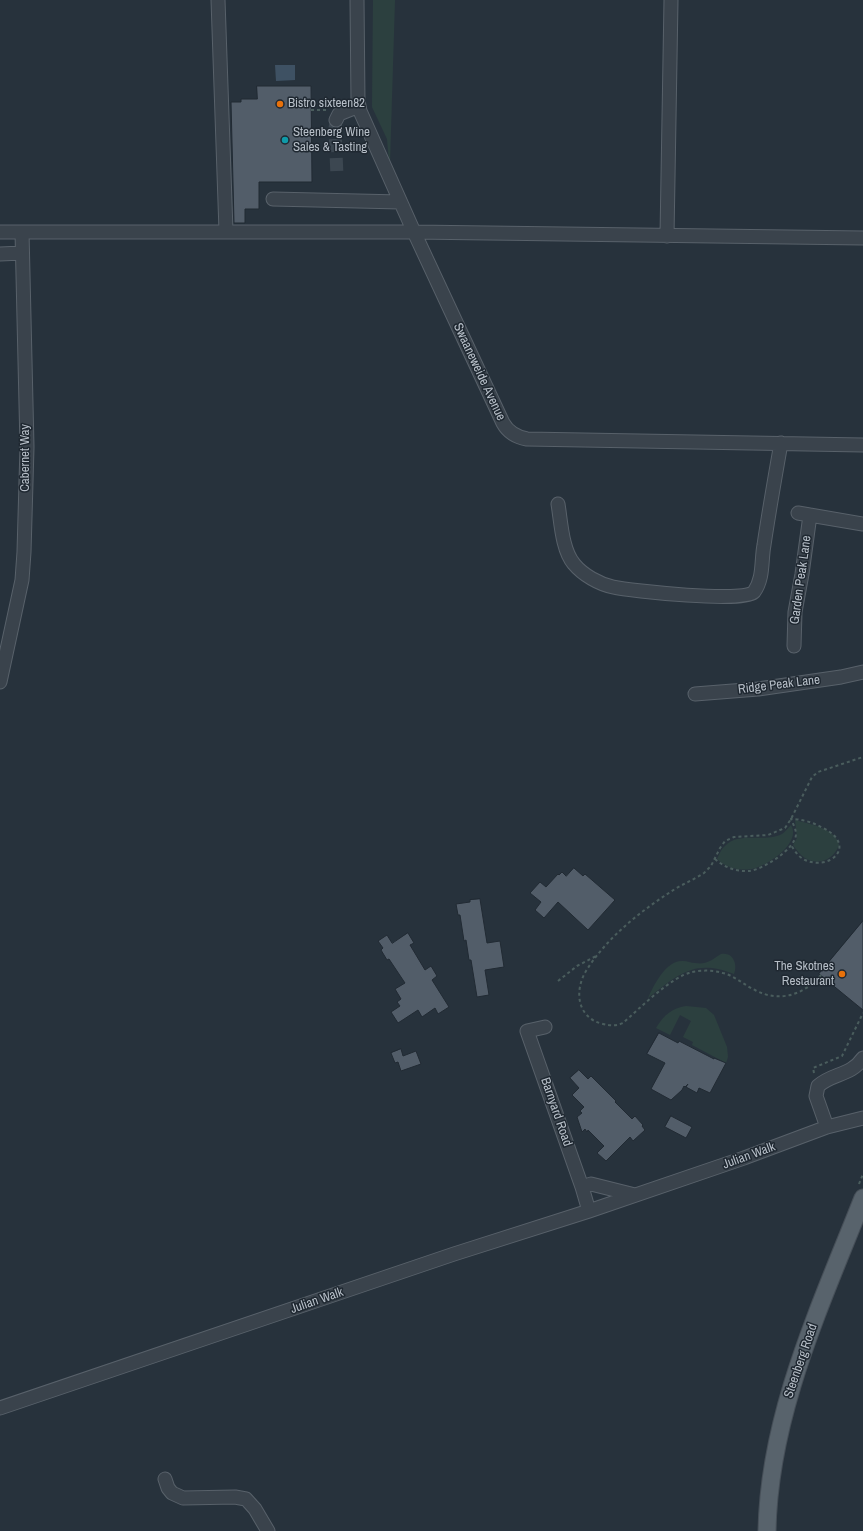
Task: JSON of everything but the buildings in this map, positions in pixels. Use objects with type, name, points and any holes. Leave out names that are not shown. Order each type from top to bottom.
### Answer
[{"type":"main road","name":"Steenberg Road","points":[[767,1531],[770,1486],[774,1457],[787,1400],[803,1351],[863,1198]]},
{"type":"street","points":[[218,0],[226,231]]},
{"type":"street","name":"Swaaneweide Avenue","points":[[357,0],[359,106],[364,122],[506,429],[515,435],[527,439],[863,444]]},
{"type":"street","points":[[667,236],[671,0]]},
{"type":"street","points":[[336,120],[339,114],[359,106]]},
{"type":"street","points":[[274,199],[400,202]]},
{"type":"street","points":[[0,232],[414,232],[863,238]]},
{"type":"street","name":"Cabernet Way","points":[[0,682],[22,580],[24,552],[27,447],[22,232]]},
{"type":"street","points":[[0,254],[22,253]]},
{"type":"street","points":[[558,504],[567,553],[575,565],[591,578],[612,587],[666,594],[735,597],[748,595],[753,593],[761,575],[763,546],[781,443]]},
{"type":"street","name":"Garden Peak Lane","points":[[794,646],[795,612],[802,574],[804,514],[863,524]]},
{"type":"street","name":"Ridge Peak Lane","points":[[695,694],[774,686],[841,677],[863,672]]},
{"type":"street","name":"Barnyard Road","points":[[545,1027],[527,1031],[589,1211]]},
{"type":"street","points":[[826,1127],[816,1096],[818,1086],[826,1080],[851,1070],[863,1058]]},
{"type":"street","name":"Julian Walk","points":[[0,1408],[447,1256],[589,1211],[744,1158],[826,1127],[863,1118]]},
{"type":"street","points":[[582,1188],[591,1184],[634,1195]]},
{"type":"street","points":[[165,1479],[168,1488],[172,1493],[183,1498],[234,1497],[246,1499],[255,1509],[268,1531]]},
{"type":"path","points":[[821,975],[812,985],[797,994],[774,996],[755,990],[743,982],[723,973],[706,971],[692,972],[683,975],[670,984],[623,1023],[617,1026],[608,1026],[598,1023],[586,1016],[579,1001],[581,981],[586,970],[598,955],[630,922],[654,903],[704,873],[726,841],[734,837],[768,835],[785,828],[797,808],[808,783],[818,772],[863,757]]},
{"type":"path","points":[[715,859],[734,870],[750,871],[764,866],[783,853],[791,845],[796,834],[791,819]]},
{"type":"path","points":[[791,819],[805,821],[827,829],[835,834],[840,845],[839,850],[833,858],[828,862],[818,863],[804,859],[791,845]]},
{"type":"path","points":[[558,981],[577,966],[598,955]]},
{"type":"path","points":[[816,1076],[813,1068],[844,1054],[863,1013]]},
{"type":"green space","points":[[373,0],[395,0],[390,162],[387,139],[372,107]]},
{"type":"green space","points":[[795,820],[814,825],[833,834],[839,845],[836,851],[828,859],[823,861],[817,862],[806,859],[793,845],[797,838]]},
{"type":"green space","points":[[791,825],[793,832],[792,839],[787,846],[774,859],[758,867],[747,870],[738,869],[729,867],[717,859],[725,846],[737,839],[767,838],[775,836],[782,834]]},
{"type":"green space","points":[[721,954],[729,955],[734,960],[734,974],[720,969],[697,968],[687,971],[668,982],[648,998],[661,974],[671,965],[683,961],[692,963],[706,963]]},
{"type":"green space","points":[[686,1006],[706,1008],[714,1015],[727,1047],[728,1057],[726,1063],[692,1045],[693,1042],[683,1037],[691,1021],[680,1015],[670,1035],[656,1028],[662,1019],[672,1010]]},
{"type":"water","points":[[275,65],[295,65],[295,80],[276,81]]},
{"type":"tunnel","points":[[336,120],[337,176]]},
{"type":"place","name":"Bistro sixteen82","points":[[280,104]]},
{"type":"place","name":"Steenberg Wine Sales & Tasting","points":[[285,140]]},
{"type":"place","name":"The Skotnes Restaurant","points":[[842,974]]}]
